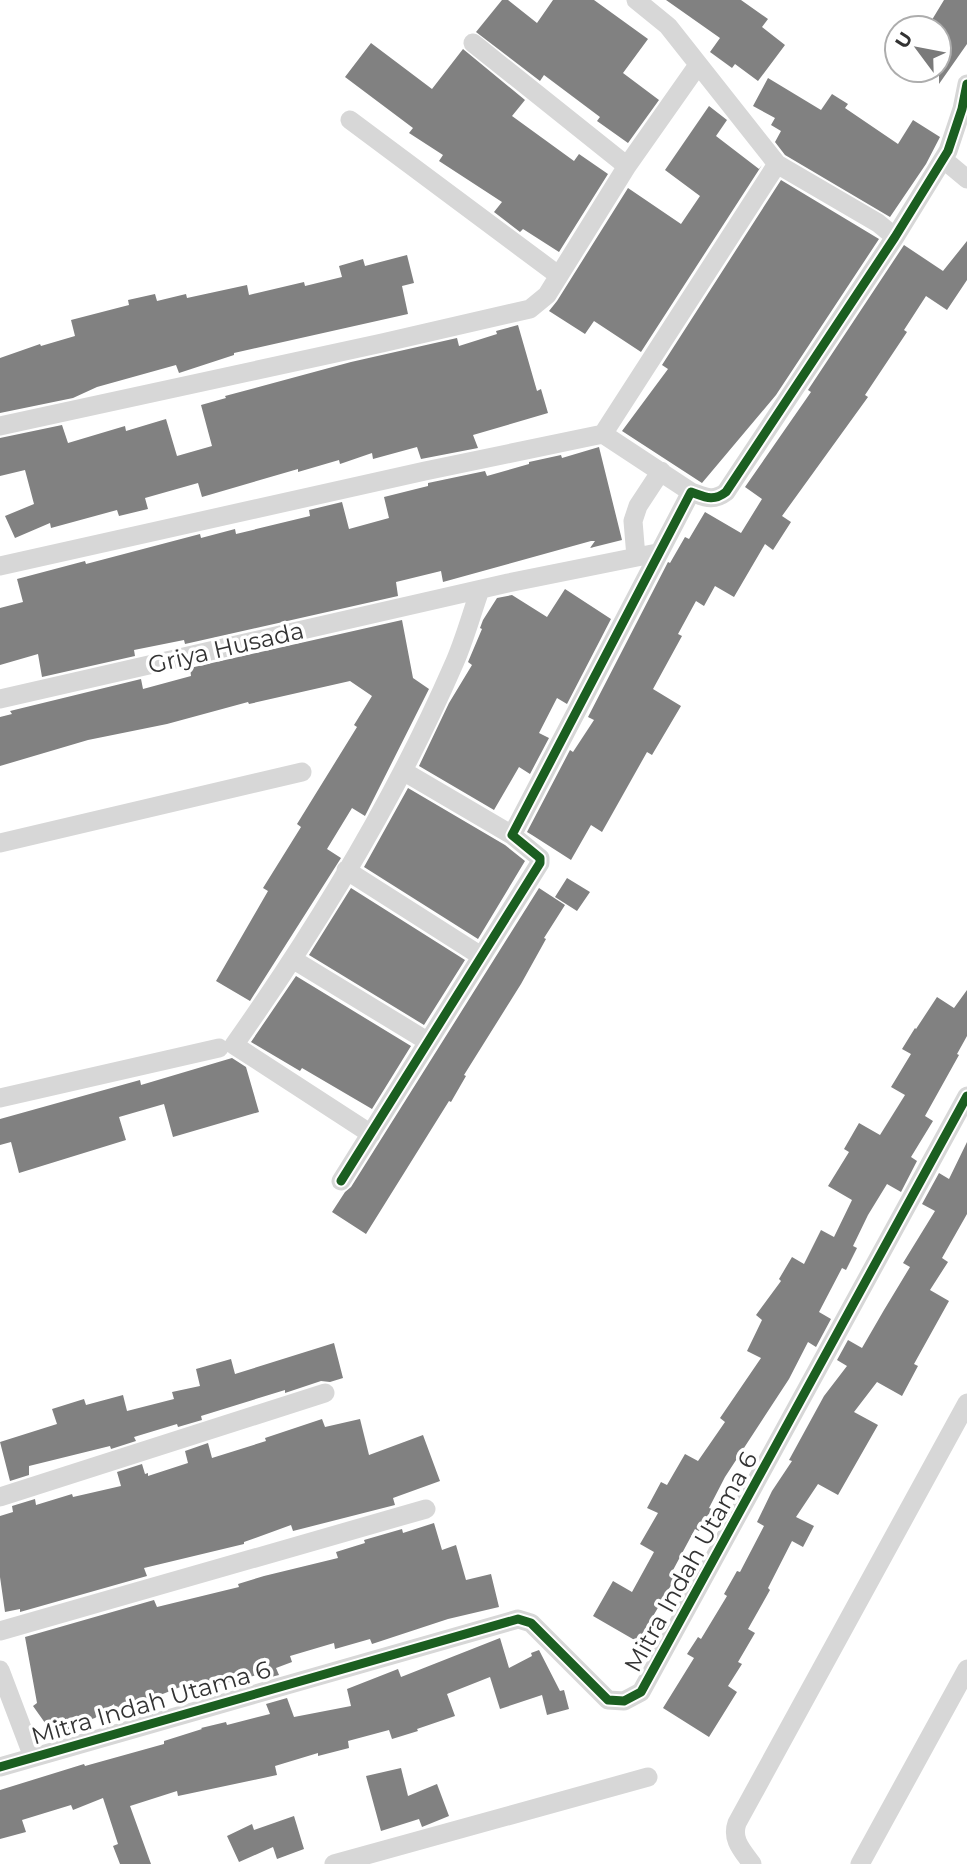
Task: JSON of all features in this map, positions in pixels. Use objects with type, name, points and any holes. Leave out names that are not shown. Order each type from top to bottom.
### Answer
[{"type":"street","points":[[636,0],[668,26],[777,164],[878,223],[895,237]]},
{"type":"street","points":[[473,43],[627,166]]},
{"type":"street","points":[[0,426],[382,344],[530,309],[547,295],[627,166],[698,65]]},
{"type":"street","points":[[0,566],[603,434],[691,492],[710,500],[718,498],[726,492],[895,237],[943,159],[965,111],[967,84]]},
{"type":"street","points":[[350,120],[558,275]]},
{"type":"street","points":[[943,159],[967,179]]},
{"type":"street","points":[[603,434],[777,164]]},
{"type":"street","points":[[636,557],[633,521],[638,506],[661,471]]},
{"type":"street","points":[[512,835],[691,492]]},
{"type":"street","name":"Griya Husada","points":[[0,699],[480,590],[657,553]]},
{"type":"street","points":[[371,1134],[234,1045],[294,960],[403,771],[454,664],[480,590]]},
{"type":"street","points":[[341,1181],[540,863],[535,852],[512,835],[403,771]]},
{"type":"street","points":[[0,843],[302,772]]},
{"type":"street","points":[[346,870],[481,956]]},
{"type":"street","points":[[294,960],[427,1041]]},
{"type":"street","points":[[0,1098],[219,1048]]},
{"type":"street","name":"Mitra Indah Utama 6","points":[[0,1767],[518,1619],[531,1623],[608,1700],[624,1701],[641,1692],[967,1096]]},
{"type":"street","points":[[0,1497],[325,1393]]},
{"type":"street","points":[[752,1864],[736,1841],[734,1832],[737,1823],[967,1403]]},
{"type":"street","points":[[0,1631],[426,1509]]},
{"type":"street","points":[[860,1864],[967,1669]]},
{"type":"street","points":[[0,1670],[33,1757]]},
{"type":"street","points":[[334,1864],[648,1777]]},
{"type":"building","points":[[502,0],[508,0],[537,23],[553,0],[594,0],[648,39],[623,73],[659,100],[628,143],[597,121],[600,117],[544,75],[540,81],[476,32]]},
{"type":"building","points":[[666,0],[741,0],[768,19],[762,27],[785,45],[758,81],[735,64],[732,68],[710,52],[720,38]]},
{"type":"building","points":[[944,0],[967,0],[967,44],[953,64],[953,14],[936,14]]},
{"type":"building","points":[[371,43],[432,89],[463,49],[525,100],[512,116],[574,161],[579,154],[608,174],[559,252],[523,229],[520,232],[494,212],[502,202],[439,161],[443,155],[409,133],[413,128],[345,77]]},
{"type":"building","points":[[768,78],[821,110],[832,94],[848,104],[845,108],[898,144],[913,120],[940,137],[926,164],[890,217],[785,155],[775,142],[781,131],[771,125],[775,118],[753,106]]},
{"type":"building","points":[[709,106],[727,120],[716,136],[759,169],[762,165],[641,352],[594,321],[585,334],[549,311],[628,188],[681,224],[700,196],[665,170]]},
{"type":"building","points":[[781,180],[879,239],[776,395],[702,483],[622,431],[668,369],[662,365]]},
{"type":"building","points":[[967,241],[967,280],[947,310],[926,296],[904,330],[907,332],[865,395],[868,397],[782,516],[791,522],[773,550],[765,544],[734,597],[715,586],[704,606],[696,601],[678,634],[682,636],[653,689],[681,706],[652,755],[647,752],[602,832],[591,825],[571,860],[527,832],[570,750],[573,752],[594,720],[588,717],[668,562],[670,563],[685,537],[689,539],[705,512],[741,533],[762,499],[745,487],[811,392],[808,390],[904,245],[943,271]]},
{"type":"building","points":[[407,255],[414,283],[402,286],[408,314],[234,353],[179,373],[176,365],[97,387],[73,398],[0,413],[0,358],[40,344],[41,346],[75,336],[71,320],[129,305],[128,300],[155,294],[157,301],[186,294],[187,298],[247,285],[249,295],[304,282],[305,286],[342,277],[339,266],[363,259],[365,266]]},
{"type":"building","points":[[518,325],[537,391],[541,389],[548,413],[473,435],[478,448],[421,459],[417,447],[373,459],[372,453],[340,464],[339,460],[298,472],[298,469],[202,497],[198,483],[145,498],[148,509],[119,516],[117,510],[51,528],[50,523],[15,538],[5,516],[34,504],[25,470],[0,476],[0,438],[62,425],[68,443],[125,426],[126,431],[166,419],[177,456],[212,446],[201,405],[351,362],[457,338],[459,346]]},
{"type":"building","points":[[599,447],[622,540],[590,548],[595,541],[591,541],[443,582],[441,571],[396,582],[398,596],[185,644],[184,640],[134,650],[135,656],[42,677],[38,654],[0,665],[0,608],[23,602],[17,579],[200,534],[201,538],[235,529],[236,534],[310,516],[309,510],[342,502],[349,529],[389,518],[384,497],[428,486],[428,483],[485,471],[487,476],[529,462],[561,455],[562,458]]},
{"type":"building","points":[[565,589],[611,619],[567,704],[557,698],[539,733],[549,738],[530,774],[519,767],[494,810],[419,766],[449,703],[472,665],[468,662],[482,629],[480,628],[497,598],[512,595],[547,617]]},
{"type":"building","points":[[402,620],[413,678],[429,689],[365,816],[352,808],[327,849],[341,858],[250,1001],[216,981],[268,891],[263,888],[301,827],[297,824],[357,727],[354,725],[372,696],[350,681],[88,740],[0,766],[0,717],[12,714],[10,711],[141,679],[143,689],[191,676],[190,668]]},
{"type":"building","points":[[408,788],[505,845],[525,861],[478,939],[364,867]]},
{"type":"building","points":[[567,878],[590,892],[577,911],[555,897]]},
{"type":"building","points":[[351,888],[465,960],[424,1025],[309,955]]},
{"type":"building","points":[[539,888],[565,905],[544,938],[546,939],[521,984],[464,1075],[466,1076],[451,1102],[449,1101],[366,1234],[332,1212],[351,1187]]},
{"type":"building","points":[[296,976],[411,1046],[372,1109],[251,1042]]},
{"type":"building","points":[[967,990],[967,1036],[925,1116],[933,1121],[911,1157],[917,1161],[901,1192],[887,1184],[868,1215],[853,1246],[857,1248],[846,1270],[842,1268],[819,1312],[831,1319],[816,1347],[808,1342],[789,1379],[725,1477],[709,1508],[712,1509],[699,1531],[695,1529],[672,1572],[677,1575],[638,1642],[593,1616],[613,1581],[632,1592],[654,1552],[640,1544],[658,1513],[647,1508],[661,1482],[667,1485],[685,1454],[698,1461],[725,1422],[720,1418],[761,1358],[747,1351],[762,1320],[756,1315],[781,1281],[779,1279],[792,1257],[804,1264],[821,1230],[834,1237],[852,1200],[828,1186],[849,1152],[844,1149],[859,1123],[880,1135],[905,1095],[891,1087],[911,1054],[902,1049],[937,997],[954,1008]]},
{"type":"building","points":[[232,1058],[246,1067],[259,1112],[173,1137],[164,1104],[119,1117],[126,1140],[19,1173],[11,1142],[0,1145],[0,1119],[140,1080],[141,1085]]},
{"type":"building","points":[[967,1142],[967,1214],[942,1258],[948,1262],[930,1290],[949,1301],[914,1364],[918,1366],[902,1396],[877,1382],[854,1412],[878,1425],[838,1495],[818,1484],[796,1517],[814,1526],[803,1547],[792,1541],[768,1588],[770,1590],[748,1629],[755,1633],[738,1662],[742,1664],[728,1686],[737,1692],[709,1737],[663,1708],[694,1658],[687,1654],[698,1637],[701,1639],[727,1596],[724,1594],[737,1571],[740,1572],[764,1526],[757,1522],[772,1491],[792,1461],[789,1460],[824,1396],[847,1366],[837,1360],[848,1340],[862,1348],[910,1267],[903,1263],[935,1211],[922,1204],[939,1173],[949,1179]]},
{"type":"building","points":[[334,1343],[343,1378],[330,1382],[321,1381],[285,1393],[285,1390],[201,1416],[202,1420],[178,1427],[177,1424],[134,1437],[136,1441],[111,1449],[110,1446],[29,1466],[29,1475],[10,1481],[0,1442],[57,1424],[52,1409],[84,1399],[86,1405],[123,1395],[127,1411],[174,1399],[172,1392],[200,1386],[196,1369],[231,1359],[235,1374]]},
{"type":"building","points":[[322,1419],[325,1427],[360,1419],[369,1455],[423,1435],[440,1481],[393,1498],[395,1505],[293,1531],[291,1525],[244,1544],[144,1568],[147,1576],[20,1612],[20,1609],[5,1612],[0,1577],[0,1516],[13,1512],[12,1506],[35,1499],[36,1505],[72,1494],[73,1497],[121,1486],[117,1472],[142,1464],[148,1476],[188,1463],[185,1451],[208,1443],[212,1458]]},
{"type":"building","points":[[434,1523],[442,1550],[456,1545],[466,1580],[491,1574],[499,1607],[448,1619],[372,1644],[370,1639],[335,1649],[334,1643],[290,1656],[292,1662],[276,1668],[279,1675],[259,1680],[257,1675],[196,1691],[193,1682],[150,1699],[151,1703],[116,1713],[114,1704],[95,1718],[82,1722],[83,1728],[55,1737],[33,1706],[37,1703],[25,1637],[154,1600],[157,1607],[239,1587],[238,1584],[264,1576],[338,1558],[336,1552],[365,1543],[364,1540],[402,1529],[403,1533]]},
{"type":"building","points":[[500,1638],[509,1668],[539,1650],[560,1691],[564,1690],[569,1709],[547,1715],[542,1695],[500,1709],[490,1677],[447,1694],[455,1716],[417,1729],[418,1731],[392,1739],[389,1730],[348,1741],[349,1748],[318,1756],[318,1753],[275,1766],[277,1775],[178,1796],[177,1791],[130,1806],[151,1864],[120,1864],[113,1846],[118,1844],[103,1798],[73,1810],[71,1805],[22,1820],[26,1832],[0,1839],[0,1790],[84,1764],[85,1766],[164,1744],[164,1741],[201,1728],[226,1722],[227,1725],[270,1714],[266,1704],[287,1698],[294,1717],[351,1706],[347,1689],[398,1669],[401,1677]]},
{"type":"building","points":[[401,1768],[408,1796],[437,1784],[449,1816],[422,1827],[419,1819],[381,1831],[366,1776]]},
{"type":"building","points":[[294,1816],[304,1849],[277,1859],[273,1847],[239,1862],[227,1836],[252,1824],[254,1830]]},
{"type":"cycle path","points":[[341,1181],[540,863],[540,858],[512,835],[691,492],[713,498],[726,492],[895,237],[948,151],[967,84]]},
{"type":"cycle path","points":[[0,1767],[518,1619],[531,1623],[608,1700],[624,1701],[641,1692],[967,1096]]}]
